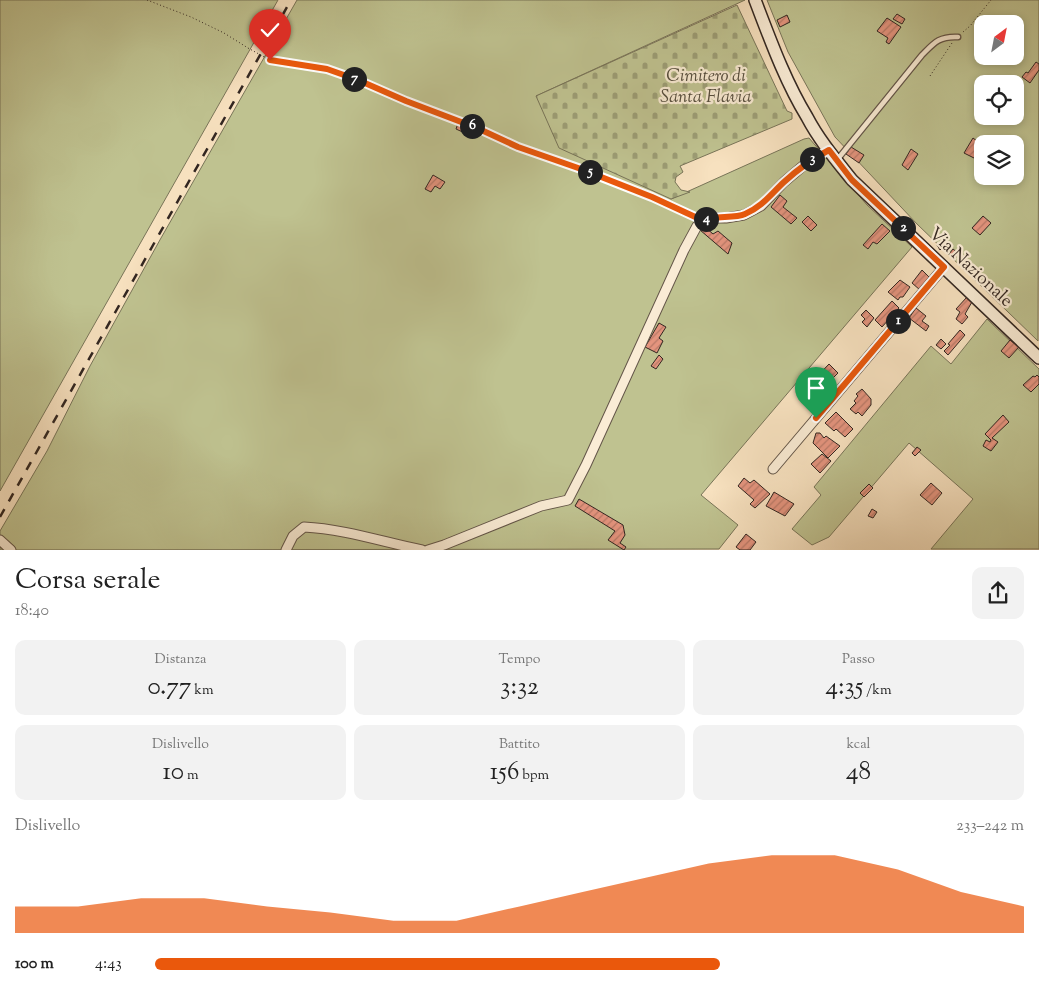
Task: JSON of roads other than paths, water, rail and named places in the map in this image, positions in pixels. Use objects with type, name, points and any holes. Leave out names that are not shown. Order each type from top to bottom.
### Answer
[{"type":"main road","name":"Via Nazionale","points":[[755,0],[792,89],[807,118],[836,161],[852,180],[1039,358]]},
{"type":"street","points":[[428,550],[541,506],[568,500],[586,465],[684,250],[697,226],[707,218],[726,218],[744,215],[761,206],[784,182],[810,160],[829,150]]},
{"type":"street","points":[[774,468],[944,267]]},
{"type":"street","points":[[286,550],[294,536],[304,527],[346,532],[422,550]]},
{"type":"street","points":[[1,541],[11,550]]},
{"type":"lane","points":[[836,161],[922,55],[937,40],[951,36],[958,37]]},
{"type":"railway","points":[[0,517],[291,0]]},
{"type":"park label","name":"Cimitero di Santa Flavia","points":[[706,87]]}]
